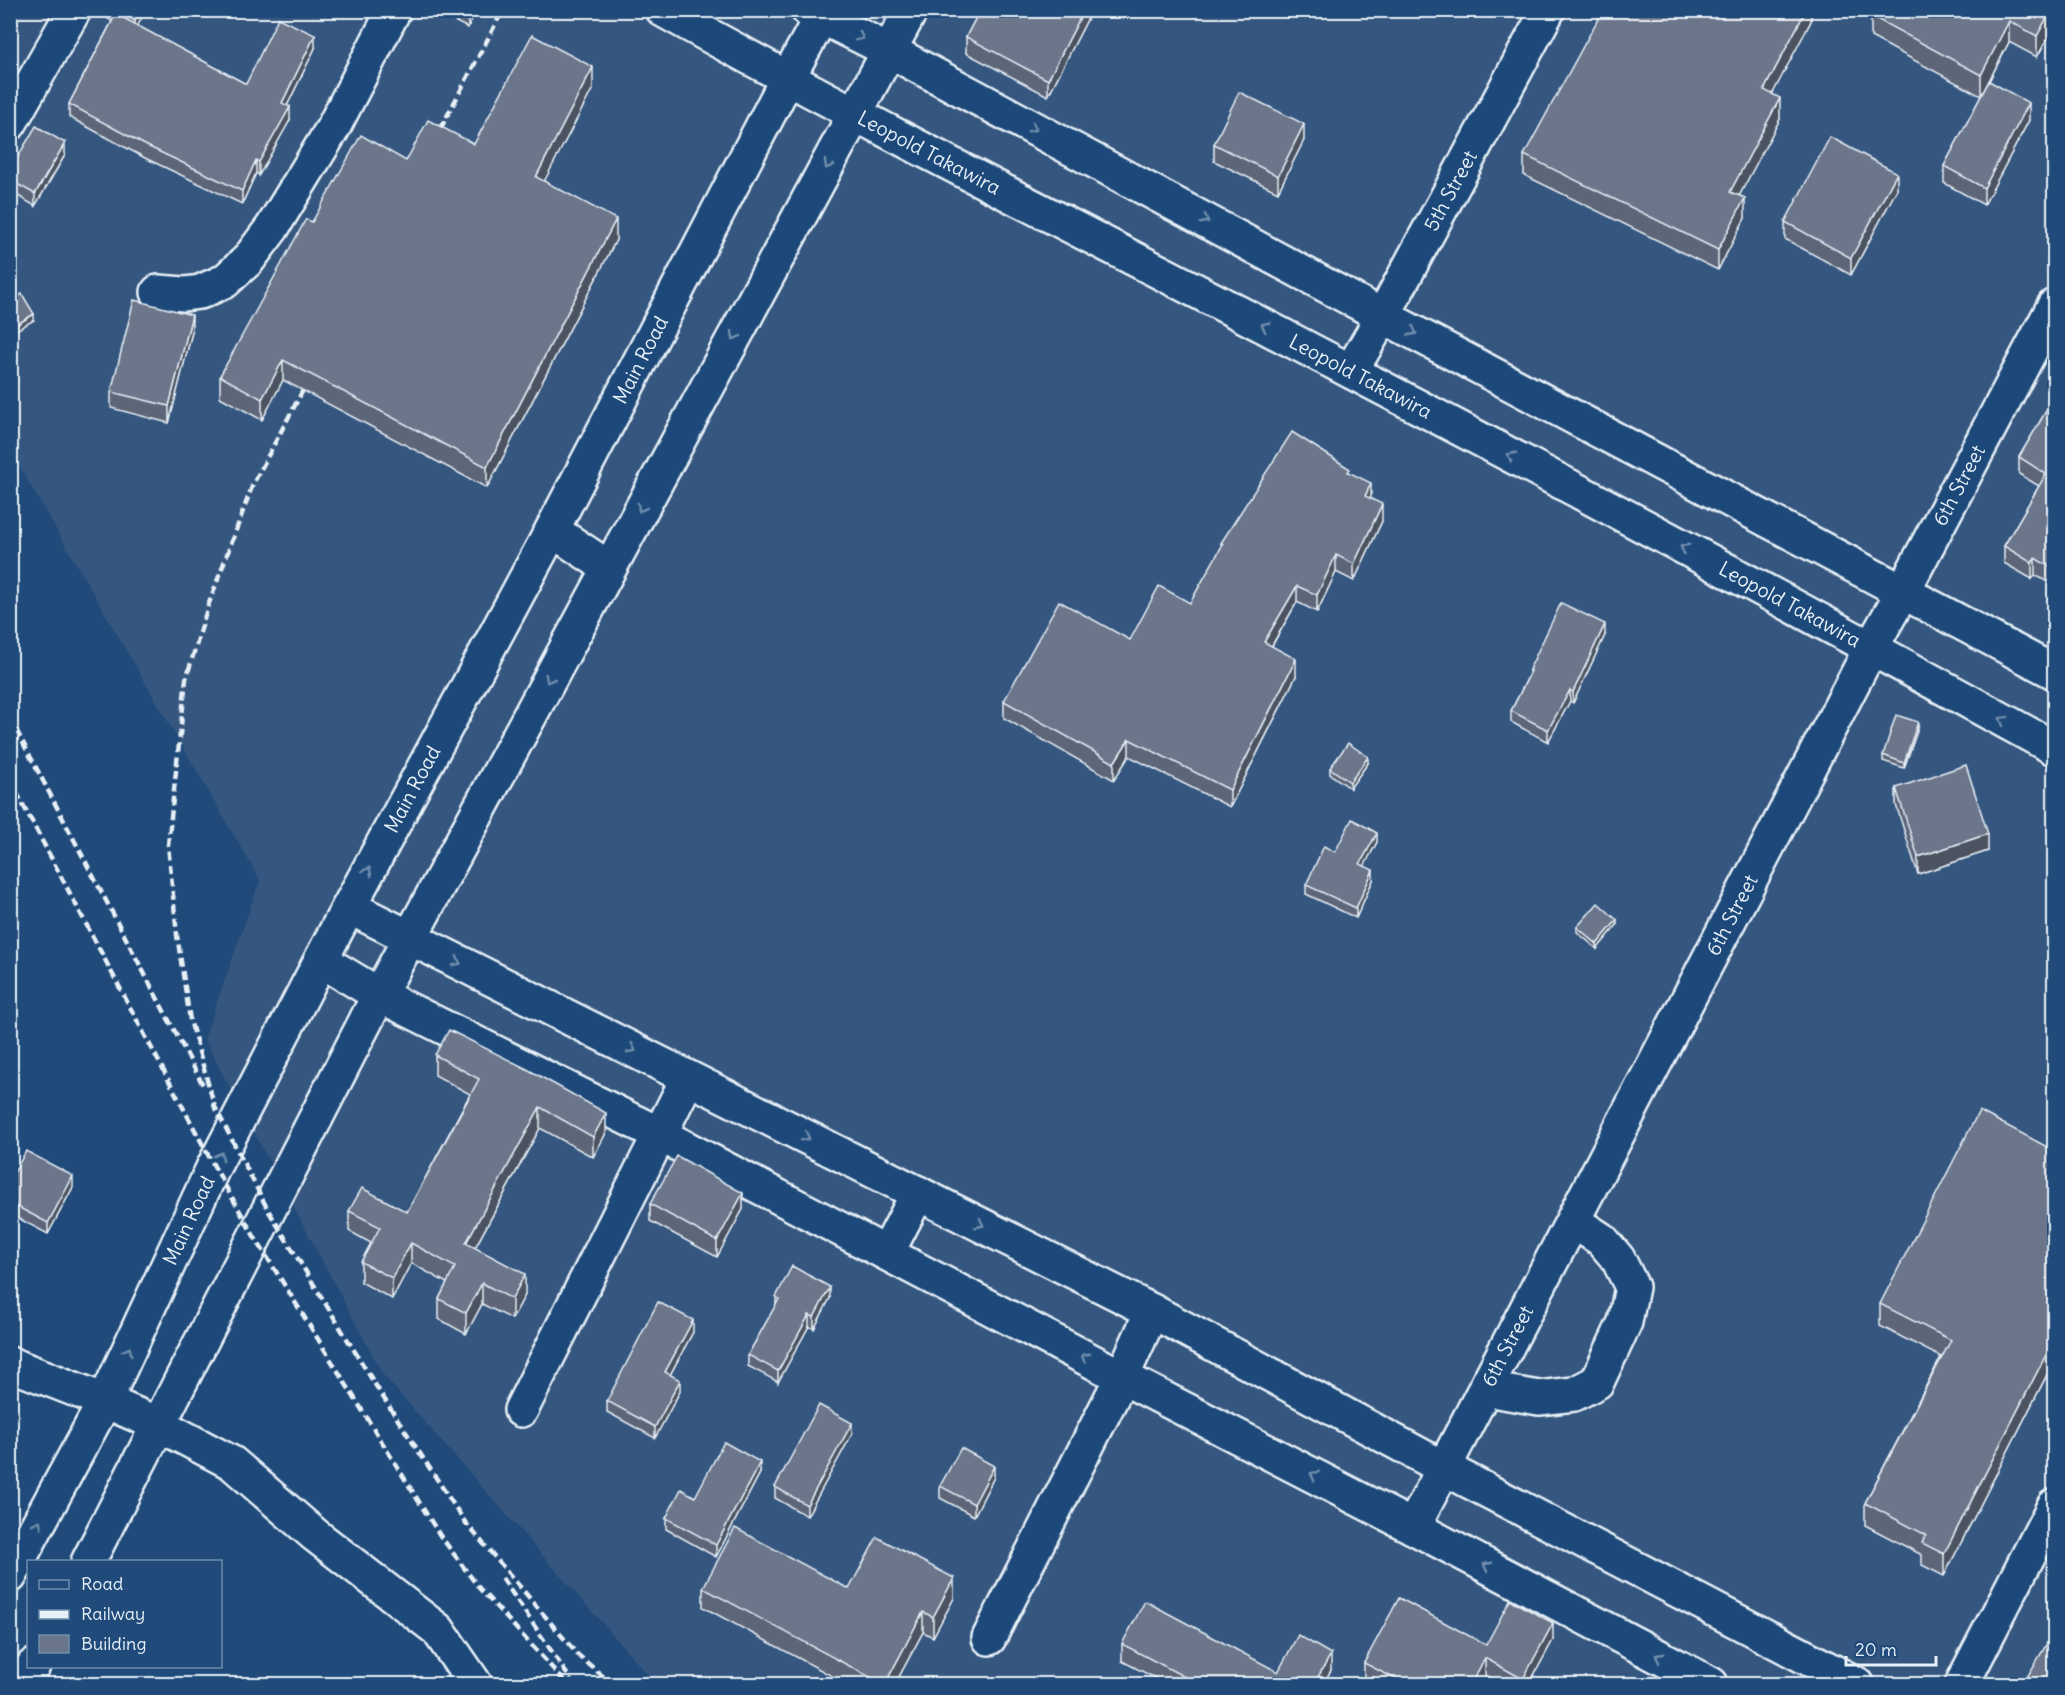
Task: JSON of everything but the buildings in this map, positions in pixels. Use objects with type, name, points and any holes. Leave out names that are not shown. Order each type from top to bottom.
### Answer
[{"type":"street","points":[[10,123],[74,10]]},
{"type":"street","points":[[158,292],[184,294],[200,292],[225,281],[248,260],[272,228],[333,128],[394,10]]},
{"type":"street","name":"Leopold Takawira","points":[[663,10],[787,79],[1351,371],[2055,748]]},
{"type":"street","points":[[89,1560],[379,995],[911,10]]},
{"type":"street","name":"5th Street","points":[[1351,371],[1548,10]]},
{"type":"street","points":[[818,13],[1902,593],[2055,672]]},
{"type":"street","name":"Main Road","points":[[10,1576],[105,1401],[214,1166],[349,907],[552,530],[787,79],[818,13]]},
{"type":"street","name":"6th Street","points":[[1413,1527],[1871,648],[2055,306]]},
{"type":"street","points":[[552,530],[609,568]]},
{"type":"street","points":[[349,907],[1152,1311],[1444,1468],[1857,1684]]},
{"type":"street","points":[[321,960],[379,995],[659,1134],[1710,1684]]},
{"type":"street","points":[[521,1410],[688,1078]]},
{"type":"street","points":[[887,1253],[918,1193]]},
{"type":"street","points":[[1486,1389],[1539,1398],[1574,1394],[1596,1382],[1625,1322],[1632,1287],[1618,1259],[1602,1240],[1573,1221]]},
{"type":"street","points":[[989,1638],[1122,1377],[1152,1311]]},
{"type":"street","points":[[10,1364],[160,1425],[232,1463],[315,1535],[438,1630],[475,1684]]},
{"type":"street","points":[[1962,1684],[2055,1506]]},
{"type":"street","points":[[23,1684],[32,1668]]},
{"type":"shaded area","points":[[10,11],[2054,11],[2054,1684],[656,1684],[383,1375],[204,1039],[260,880],[11,452]]},
{"type":"railway","points":[[434,141],[503,10]]},
{"type":"railway","points":[[216,1111],[190,1020],[177,935],[168,845],[186,679],[208,606],[253,484],[310,377]]},
{"type":"railway","points":[[10,718],[203,1085]]},
{"type":"railway","points":[[10,780],[214,1166],[254,1236],[439,1534],[479,1588],[567,1684]]},
{"type":"railway","points":[[213,1103],[268,1210],[381,1394],[465,1522],[578,1655],[612,1684]]},
{"type":"railway","points":[[502,1578],[571,1680]]}]
